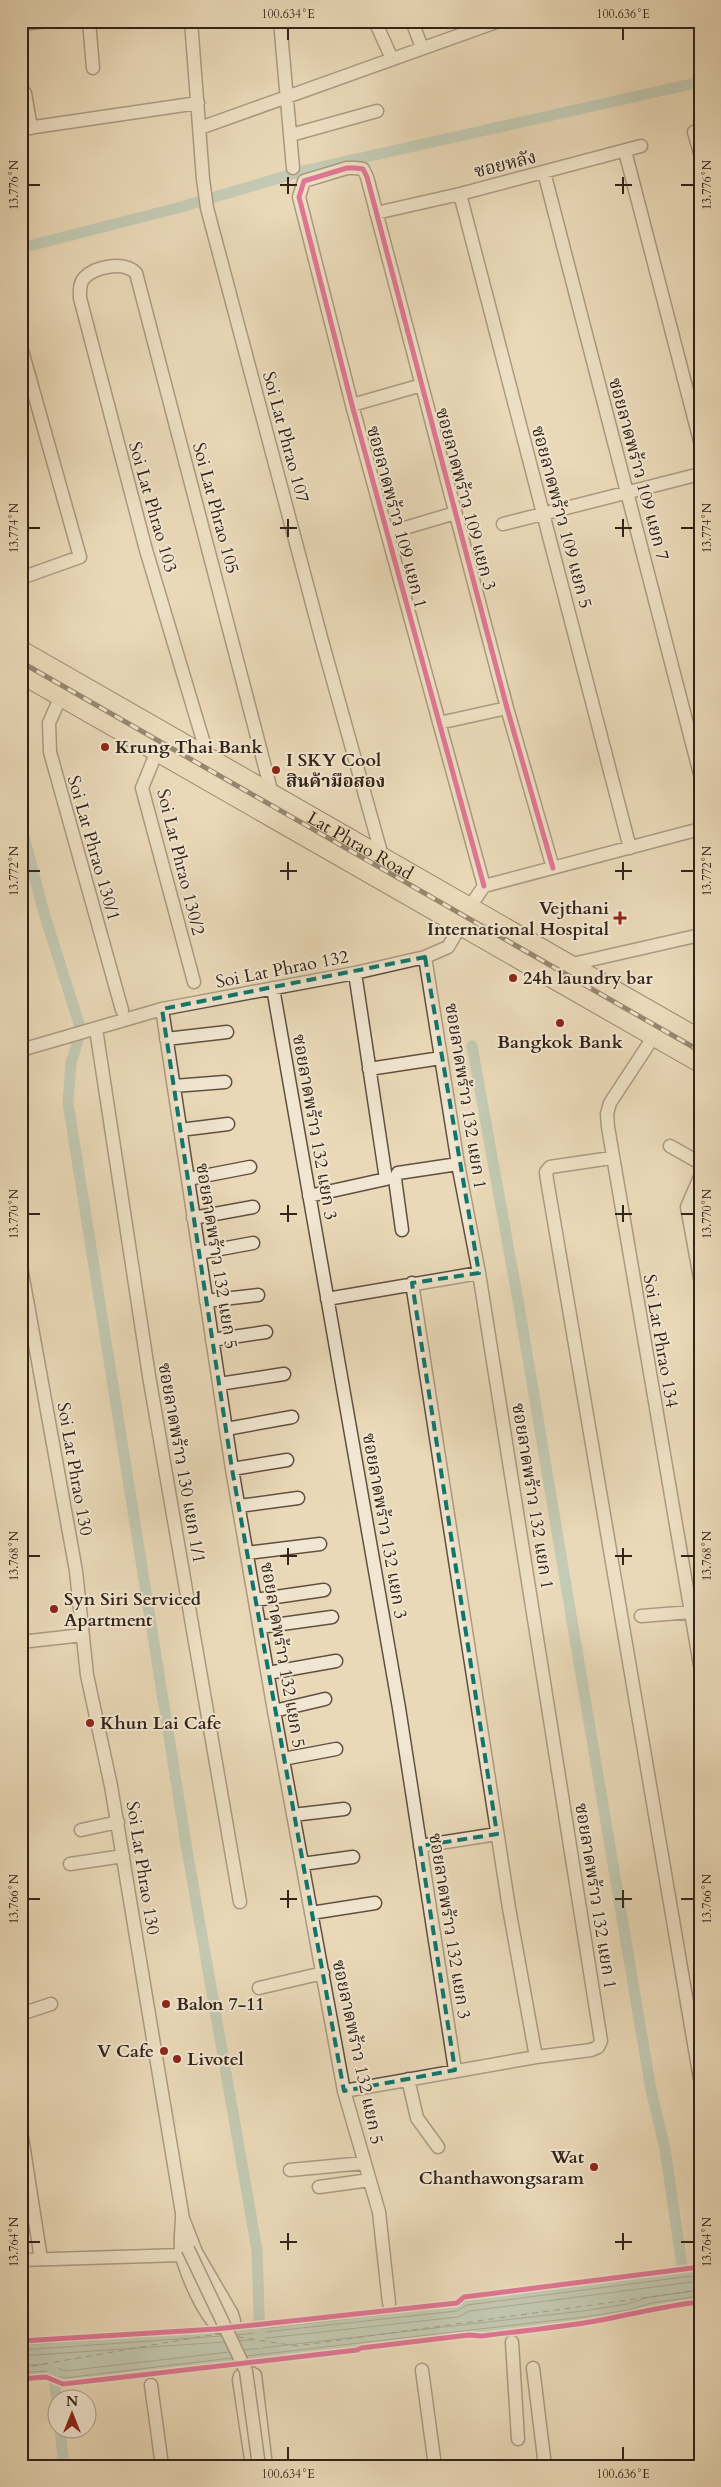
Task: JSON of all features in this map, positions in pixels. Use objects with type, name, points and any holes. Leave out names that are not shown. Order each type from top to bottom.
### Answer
[{"type":"main road","name":"Lat Phrao Road","points":[[21,651],[182,754],[465,917],[654,1036],[700,1062]]},
{"type":"main road","name":"Lat Phrao Road","points":[[21,673],[157,751],[182,754]]},
{"type":"main road","name":"Lat Phrao Road","points":[[203,766],[272,794],[382,856],[465,917],[568,965],[698,1038]]},
{"type":"street","points":[[21,24],[48,21]]},
{"type":"street","points":[[89,21],[93,68]]},
{"type":"street","name":"Soi Lat Phrao 107","points":[[191,21],[203,179],[208,208],[322,641],[382,856]]},
{"type":"street","points":[[280,21],[293,168]]},
{"type":"street","points":[[376,21],[392,59]]},
{"type":"street","points":[[412,21],[422,48]]},
{"type":"street","points":[[200,128],[499,21]]},
{"type":"street","points":[[25,93],[26,128],[198,103]]},
{"type":"street","points":[[291,135],[377,111]]},
{"type":"street","points":[[700,131],[694,132],[700,154]]},
{"type":"street","name":"ซอยหลัง","points":[[376,213],[460,194],[641,146]]},
{"type":"street","points":[[625,151],[700,442]]},
{"type":"street","name":"ซอยลาดพร้าว 109 แยก 3","points":[[330,172],[347,168],[363,169],[507,708],[553,868]]},
{"type":"street","name":"ซอยลาดพร้าว 109 แยก 1","points":[[330,172],[304,180],[299,197],[352,405],[484,886]]},
{"type":"street","name":"ซอยลาดพร้าว 109 แยก 7","points":[[544,172],[700,774]]},
{"type":"street","name":"ซอยลาดพร้าว 109 แยก 5","points":[[460,194],[630,848]]},
{"type":"street","name":"Soi Lat Phrao 105","points":[[96,271],[124,266],[131,268],[136,273],[272,794]]},
{"type":"street","name":"Soi Lat Phrao 103","points":[[96,271],[83,279],[79,288],[80,298],[203,766]]},
{"type":"street","points":[[21,347],[80,557],[21,578]]},
{"type":"street","points":[[352,405],[422,385]]},
{"type":"street","points":[[503,524],[700,474]]},
{"type":"street","points":[[388,533],[456,513]]},
{"type":"street","name":"Soi Lat Phrao 130/1","points":[[61,696],[49,723],[50,752],[122,1010]]},
{"type":"street","points":[[439,723],[507,708]]},
{"type":"street","name":"Soi Lat Phrao 130/2","points":[[157,751],[142,788],[194,982]]},
{"type":"street","points":[[484,886],[700,829]]},
{"type":"street","name":"Soi Lat Phrao 132","points":[[21,1050],[162,1009],[355,973],[425,957],[448,948],[484,886]]},
{"type":"street","points":[[568,965],[700,935]]},
{"type":"street","name":"ซอยลาดพร้าว 132 แยก 1","points":[[425,957],[458,1164],[479,1273],[601,2041],[598,2046],[591,2050],[536,2057]]},
{"type":"street","points":[[309,1196],[386,1179],[355,973]]},
{"type":"street","name":"ซอยลาดพร้าว 132 แยก 3","points":[[273,988],[399,1708],[455,2070]]},
{"type":"street","name":"ซอยลาดพร้าว 132 แยก 5","points":[[162,1009],[232,1469],[274,1710],[344,2091],[379,2212],[389,2303]]},
{"type":"street","name":"ซอยลาดพร้าว 130 แยก 1/1","points":[[92,1030],[149,1376],[240,1902]]},
{"type":"street","points":[[166,1039],[227,1032]]},
{"type":"street","name":"Soi Lat Phrao 134","points":[[654,1036],[610,1102],[607,1114],[611,1158],[700,1665]]},
{"type":"street","points":[[369,1069],[441,1058]]},
{"type":"street","points":[[174,1086],[225,1082]]},
{"type":"street","points":[[180,1130],[228,1124]]},
{"type":"street","points":[[670,1146],[700,1163]]},
{"type":"street","points":[[611,1158],[550,1168],[546,1172],[700,2078]]},
{"type":"street","points":[[402,1230],[395,1179],[398,1173],[458,1164]]},
{"type":"street","points":[[188,1179],[250,1168]]},
{"type":"street","points":[[700,1177],[687,1207],[700,1278]]},
{"type":"street","points":[[193,1218],[253,1207]]},
{"type":"street","points":[[199,1253],[253,1243]]},
{"type":"street","name":"Soi Lat Phrao 130","points":[[21,1267],[76,1571],[87,1674],[118,1822],[182,2216],[185,2252],[246,2371],[259,2466]]},
{"type":"street","points":[[327,1299],[479,1273]]},
{"type":"street","points":[[344,2091],[536,2057],[497,1834],[412,1283]]},
{"type":"street","points":[[206,1301],[258,1295]]},
{"type":"street","points":[[212,1340],[266,1332]]},
{"type":"street","points":[[219,1384],[284,1374]]},
{"type":"street","points":[[226,1429],[292,1418]]},
{"type":"street","points":[[232,1469],[287,1460]]},
{"type":"street","points":[[239,1506],[298,1498]]},
{"type":"street","points":[[247,1553],[320,1544]]},
{"type":"street","points":[[255,1600],[324,1590]]},
{"type":"street","points":[[641,1616],[691,1612]]},
{"type":"street","points":[[260,1627],[332,1617]]},
{"type":"street","points":[[21,1642],[83,1635]]},
{"type":"street","points":[[268,1673],[336,1661]]},
{"type":"street","points":[[274,1710],[324,1699]]},
{"type":"street","points":[[283,1759],[336,1749]]},
{"type":"street","points":[[293,1815],[344,1809]]},
{"type":"street","points":[[81,1830],[118,1822]]},
{"type":"street","points":[[420,1846],[497,1834]]},
{"type":"street","points":[[70,1864],[123,1856]]},
{"type":"street","points":[[302,1864],[353,1857]]},
{"type":"street","points":[[311,1913],[375,1904]]},
{"type":"street","points":[[258,1988],[322,1973]]},
{"type":"street","points":[[21,2014],[51,2004]]},
{"type":"street","points":[[408,2079],[417,2118],[438,2148]]},
{"type":"street","points":[[21,2131],[42,2259]]},
{"type":"street","points":[[290,2170],[364,2163]]},
{"type":"street","points":[[336,2165],[338,2185]]},
{"type":"street","points":[[320,2187],[370,2180]]},
{"type":"street","points":[[21,2260],[185,2252],[195,2290],[213,2322],[218,2327],[226,2326],[234,2321],[196,2252],[182,2216]]},
{"type":"street","points":[[512,2342],[518,2439]]},
{"type":"street","points":[[533,2368],[545,2466]]},
{"type":"street","points":[[422,2370],[436,2466]]},
{"type":"street","points":[[252,2466],[239,2380],[240,2376],[251,2373],[255,2375],[266,2466]]},
{"type":"street","points":[[151,2386],[162,2466]]},
{"type":"street","points":[[515,2398],[536,2397]]},
{"type":"highlighted area","points":[[425,957],[479,1273],[412,1283],[497,1834],[420,1846],[455,2070],[344,2091],[232,1469],[162,1009]]},
{"type":"water","points":[[700,2269],[700,2301],[652,2308],[630,2315],[585,2322],[63,2383],[46,2376],[21,2378],[21,2345],[269,2328],[457,2306],[465,2300]]},
{"type":"waterway","points":[[21,248],[181,207],[303,171],[700,82]]},
{"type":"waterway","points":[[21,825],[44,913],[81,1030],[71,1063],[68,1103],[187,1850],[257,2250],[260,2343]]},
{"type":"waterway","points":[[472,1046],[519,1306],[651,2090],[665,2149],[682,2266]]},
{"type":"waterway","points":[[52,2364],[55,2390]]},
{"type":"waterway","points":[[61,2440],[64,2466]]},
{"type":"ferry route","points":[[238,2337],[297,2346],[700,2290]]},
{"type":"ferry route","points":[[21,2368],[216,2334],[224,2335]]},
{"type":"railway","points":[[21,662],[700,1051]]},
{"type":"cycle path","points":[[484,886],[352,405],[299,197],[304,181],[347,168],[363,169],[367,177],[507,708],[553,868]]},
{"type":"cycle path","points":[[21,2341],[216,2329],[457,2303],[464,2297],[700,2267]]},
{"type":"cycle path","points":[[21,2379],[46,2377],[63,2384],[469,2335],[481,2336],[545,2328],[599,2321],[670,2306],[700,2302]]},
{"type":"place","name":"Krung Thai Bank","points":[[105,747]]},
{"type":"place","name":"I SKY Cool สินค้ามือสอง","points":[[276,770]]},
{"type":"place","name":"Vejthani International Hospital","points":[[620,918]]},
{"type":"place","name":"24h laundry bar","points":[[513,978]]},
{"type":"place","name":"Bangkok Bank","points":[[560,1023]]},
{"type":"place","name":"Syn Siri Serviced Apartment","points":[[54,1609]]},
{"type":"place","name":"Khun Lai Cafe","points":[[90,1723]]},
{"type":"place","name":"Balon 7-11","points":[[166,2004]]},
{"type":"place","name":"V Cafe","points":[[164,2051]]},
{"type":"place","name":"Livotel","points":[[177,2059]]},
{"type":"place","name":"Wat Chanthawongsaram","points":[[594,2167]]}]
